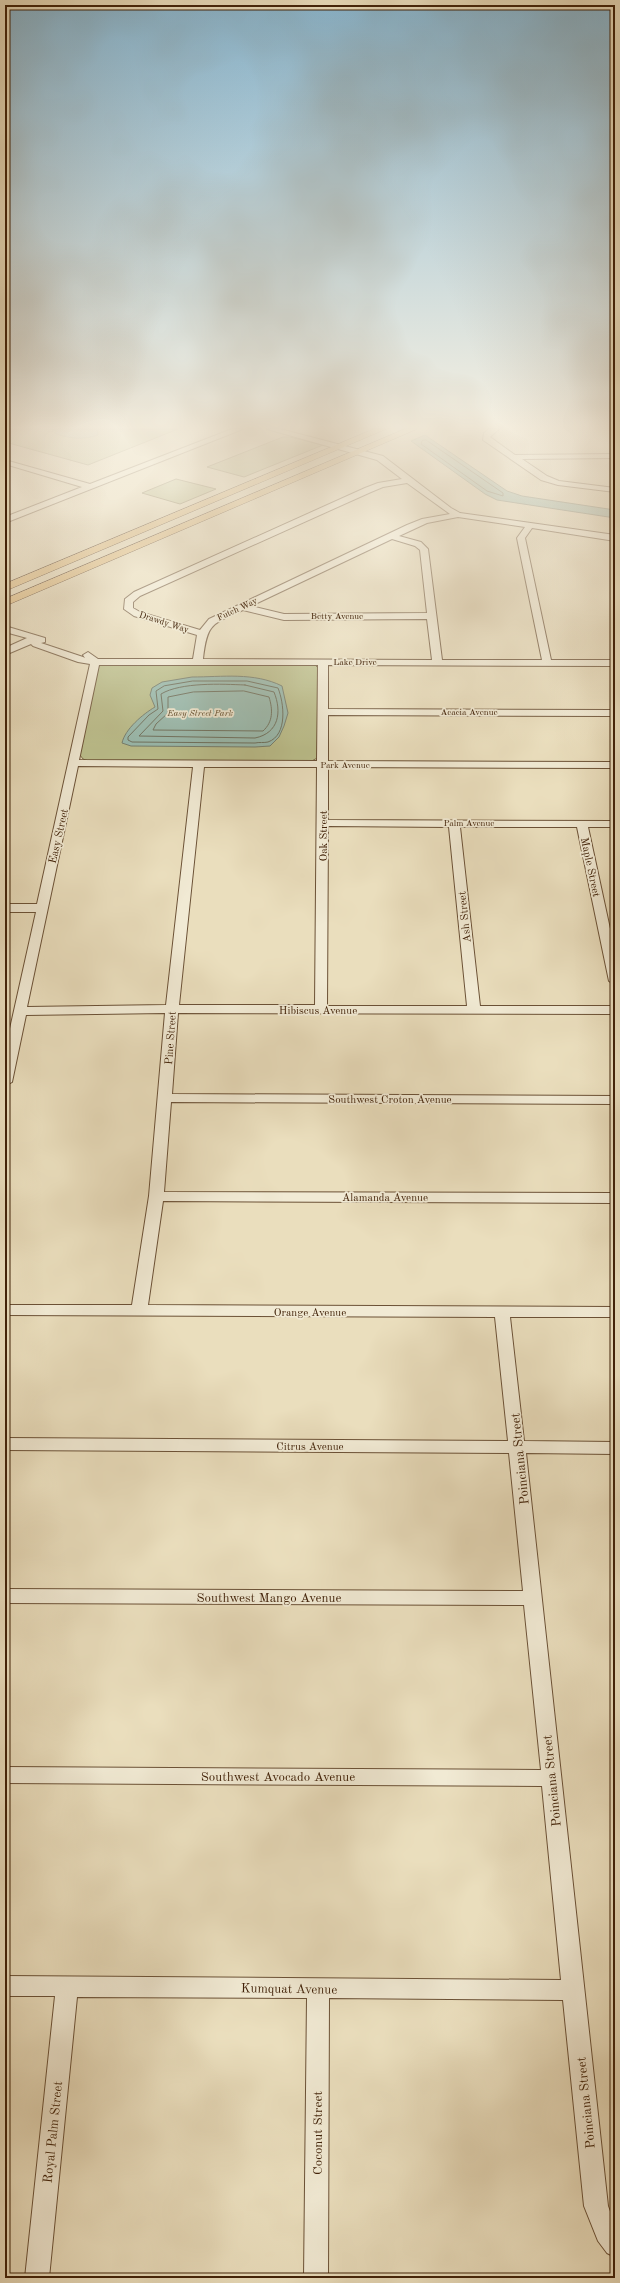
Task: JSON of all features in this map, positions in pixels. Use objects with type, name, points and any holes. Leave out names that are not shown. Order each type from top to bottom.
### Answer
[{"type":"main road","points":[[5,588],[130,536]]},
{"type":"main road","points":[[5,603],[163,536]]},
{"type":"street","name":"Drawdy Way","points":[[202,633],[194,632],[137,614],[129,609],[128,601],[137,594],[267,536]]},
{"type":"street","name":"Futch Way","points":[[202,633],[206,626],[212,621],[391,536]]},
{"type":"street","points":[[391,536],[418,544],[424,549],[437,662]]},
{"type":"street","points":[[523,536],[521,538],[547,662]]},
{"type":"street","points":[[598,536],[615,538]]},
{"type":"street","name":"Betty Avenue","points":[[243,607],[284,616],[432,616]]},
{"type":"street","points":[[5,629],[33,639],[36,644],[81,660],[95,662]]},
{"type":"street","points":[[198,662],[202,633]]},
{"type":"street","points":[[5,652],[33,639]]},
{"type":"street","name":"Lake Drive","points":[[95,662],[615,663]]},
{"type":"street","name":"Easy Street","points":[[5,1082],[42,908],[75,764],[95,662]]},
{"type":"street","name":"Oak Street","points":[[321,1010],[323,823],[322,765],[324,712],[322,662]]},
{"type":"street","name":"Acacia Avenue","points":[[324,712],[615,713]]},
{"type":"street","name":"Park Avenue","points":[[75,764],[615,765]]},
{"type":"street","name":"Pine Street","points":[[139,1311],[156,1196],[166,1098],[172,1009],[200,764]]},
{"type":"street","name":"Palm Avenue","points":[[323,823],[615,824]]},
{"type":"street","name":"Ash Street","points":[[454,823],[474,1010]]},
{"type":"street","name":"Maple Street","points":[[582,824],[615,981]]},
{"type":"street","points":[[5,908],[42,908]]},
{"type":"street","name":"Hibiscus Avenue","points":[[20,1011],[172,1009],[615,1010]]},
{"type":"street","name":"Southwest Croton Avenue","points":[[166,1098],[615,1100]]},
{"type":"street","name":"Alamanda Avenue","points":[[156,1196],[615,1198]]},
{"type":"street","name":"Orange Avenue","points":[[5,1310],[615,1312]]},
{"type":"street","name":"Poinciana Street","points":[[502,1312],[534,1598],[550,1778],[596,2206],[606,2233],[615,2245]]},
{"type":"street","name":"Citrus Avenue","points":[[5,1444],[615,1448]]},
{"type":"street","name":"Southwest Mango Avenue","points":[[5,1596],[534,1598]]},
{"type":"street","name":"Southwest Avocado Avenue","points":[[5,1775],[550,1778]]},
{"type":"street","name":"Kumquat Avenue","points":[[5,1986],[573,1990]]},
{"type":"street","name":"Royal Palm Street","points":[[37,2278],[67,1986]]},
{"type":"street","name":"Coconut Street","points":[[316,2278],[318,1988]]},
{"type":"green space","name":"Easy Street Park","points":[[102,664],[315,665],[319,669],[319,757],[308,763],[92,762],[83,759],[80,755],[98,667]]},
{"type":"water","points":[[192,677],[249,677],[282,686],[288,713],[279,737],[270,746],[255,747],[131,746],[122,743],[131,727],[155,707],[150,695],[152,688],[162,682]]}]
